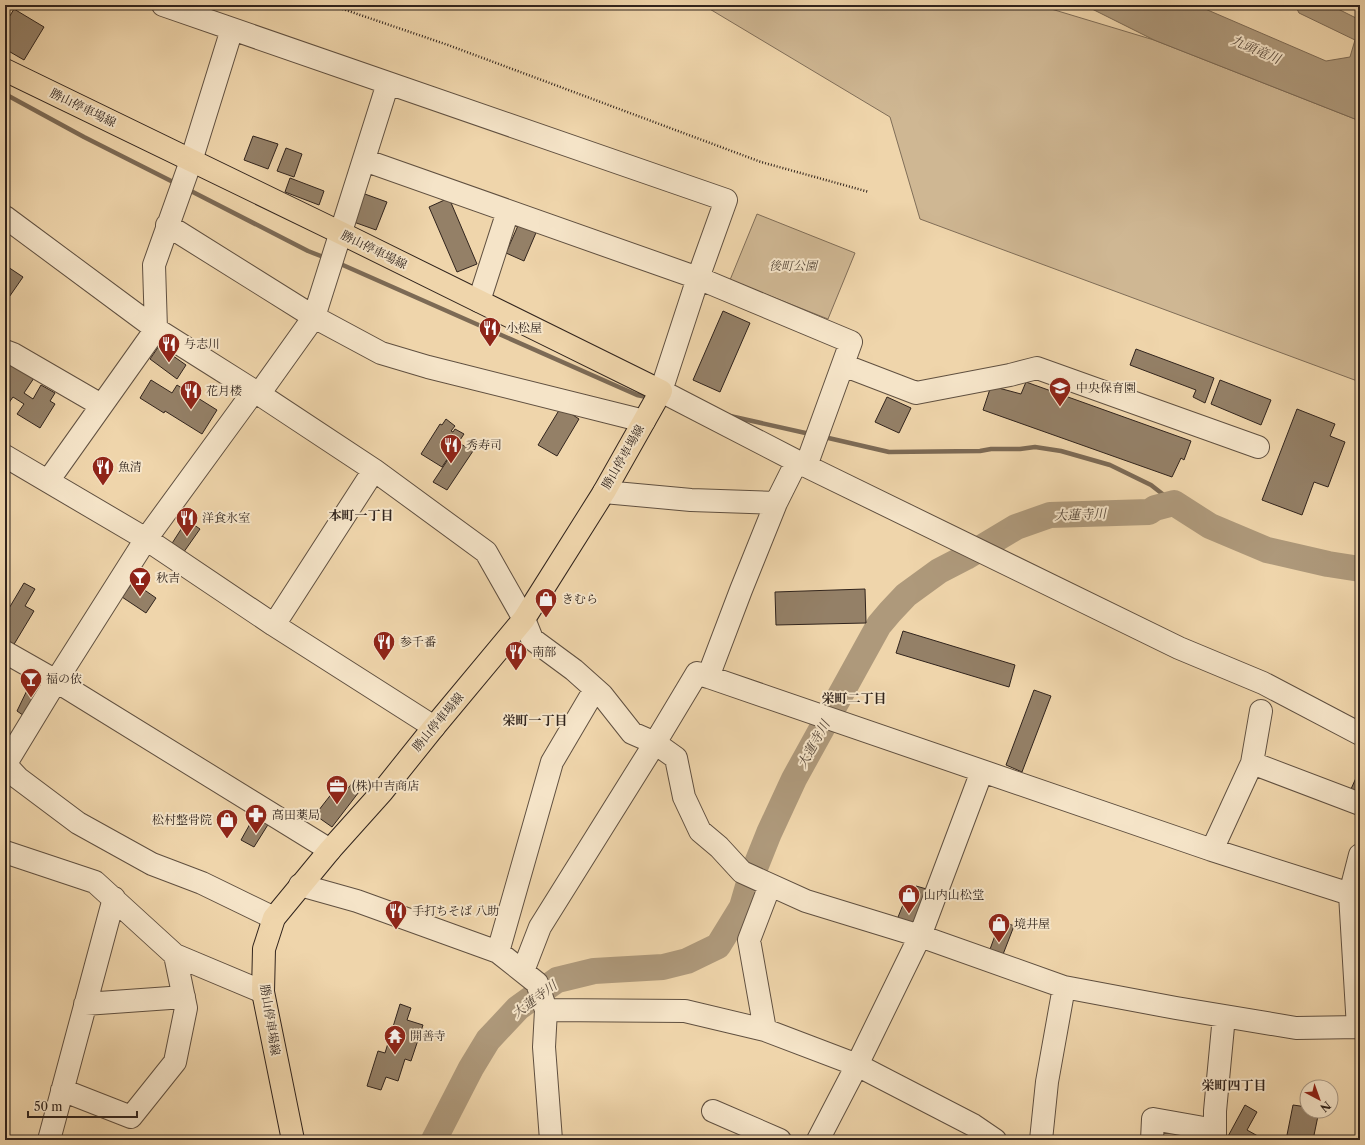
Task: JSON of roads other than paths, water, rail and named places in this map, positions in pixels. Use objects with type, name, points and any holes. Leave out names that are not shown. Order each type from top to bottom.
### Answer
[{"type":"main road","name":"勝山停車場線","points":[[5,70],[341,233],[661,391],[604,492],[524,619],[382,792],[330,850],[274,918],[264,949],[263,992],[293,1140]]},
{"type":"street","points":[[163,5],[726,200],[698,278],[661,391],[801,464],[1179,648],[1263,683],[1360,734]]},
{"type":"street","points":[[48,481],[156,329],[154,265],[191,161],[232,29]]},
{"type":"street","points":[[274,918],[202,883],[152,864],[78,823],[18,778],[5,765],[146,539],[314,317],[388,83]]},
{"type":"street","points":[[364,160],[698,278],[851,342],[843,365],[801,464],[776,503],[741,590],[702,675],[656,743],[540,927],[523,971]]},
{"type":"street","points":[[479,301],[508,211]]},
{"type":"street","points":[[5,217],[156,329],[257,392],[374,470],[486,552],[524,619],[532,639],[574,670],[602,694],[632,733],[656,743],[676,758],[684,797],[700,831],[719,847],[742,872],[806,901],[920,936],[1064,987],[1296,1028],[1359,1028],[1350,894],[1360,856]]},
{"type":"street","points":[[167,225],[314,317],[381,353],[428,367],[644,421]]},
{"type":"street","points":[[5,351],[13,354],[102,405]]},
{"type":"street","points":[[843,365],[916,394],[1037,368],[1258,447]]},
{"type":"street","points":[[5,456],[146,539],[274,625],[434,727]]},
{"type":"street","points":[[274,625],[374,470]]},
{"type":"street","points":[[604,492],[691,500],[776,503]]},
{"type":"street","points":[[5,652],[56,681],[330,850]]},
{"type":"street","points":[[702,675],[1212,850],[1350,894]]},
{"type":"street","points":[[498,952],[552,762],[595,689]]},
{"type":"street","points":[[1212,850],[1252,762],[1261,711]]},
{"type":"street","points":[[1252,762],[1360,804]]},
{"type":"street","points":[[818,1140],[857,1065],[920,936],[982,771]]},
{"type":"street","points":[[5,852],[95,882],[176,955],[263,992]]},
{"type":"street","points":[[300,885],[357,901],[498,952],[537,983],[546,1010],[544,1047],[551,1140]]},
{"type":"street","points":[[765,1030],[749,940],[770,885]]},
{"type":"street","points":[[49,1140],[114,898]]},
{"type":"street","points":[[62,1090],[131,1117],[175,1062],[186,1008],[176,955]]},
{"type":"street","points":[[1041,1140],[1047,1082],[1064,987]]},
{"type":"street","points":[[85,1004],[184,997]]},
{"type":"street","points":[[546,1010],[685,1011],[765,1030],[857,1065],[973,1125],[995,1140]]},
{"type":"street","points":[[1152,1140],[1153,1119],[1215,1135],[1224,1016]]},
{"type":"street","points":[[713,1110],[780,1140]]},
{"type":"water","name":"九頭竜川","points":[[1084,5],[1196,5],[1326,61],[1350,57],[1355,40],[1299,13],[1295,5],[1330,5],[1360,20],[1360,121],[1154,40]]},
{"type":"waterway","points":[[5,94],[84,137],[177,184]]},
{"type":"waterway","points":[[187,189],[308,251],[326,258]]},
{"type":"waterway","points":[[336,262],[637,395],[651,398]]},
{"type":"waterway","points":[[730,416],[810,434]]},
{"type":"waterway","points":[[824,437],[889,452],[980,451],[1035,447],[1061,451],[1110,465],[1151,485],[1174,503]]},
{"type":"waterway","name":"大蓮寺川","points":[[434,1140],[471,1068],[488,1040],[518,1008],[557,980],[594,971],[663,967],[687,961],[718,946],[742,907],[749,883],[769,833],[794,779],[879,625],[906,595],[939,571],[966,557],[1016,527],[1050,515],[1149,512],[1155,508],[1174,503],[1210,526],[1267,550],[1328,564],[1360,569]]},
{"type":"place","name":"小松屋","points":[[490,348]]},
{"type":"place","name":"与志川","points":[[169,364]]},
{"type":"place","name":"中央保育園","points":[[1060,408]]},
{"type":"place","name":"花月楼","points":[[191,410]]},
{"type":"place","name":"秀寿司","points":[[451,464]]},
{"type":"place","name":"魚清","points":[[103,486]]},
{"type":"place","name":"洋食氷室","points":[[187,538]]},
{"type":"place","name":"秋吉","points":[[140,598]]},
{"type":"place","name":"きむら","points":[[546,618]]},
{"type":"place","name":"参千番","points":[[384,662]]},
{"type":"place","name":"南部","points":[[516,672]]},
{"type":"place","name":"福の依","points":[[31,698]]},
{"type":"place","name":"(株)中吉商店","points":[[337,806]]},
{"type":"place","name":"高田薬局","points":[[256,834]]},
{"type":"place","name":"松村整骨院","points":[[227,840]]},
{"type":"place","name":"山内山松堂","points":[[909,914]]},
{"type":"place","name":"手打ちそば 八助","points":[[396,930]]},
{"type":"place","name":"境井屋","points":[[999,944]]},
{"type":"place","name":"開善寺","points":[[395,1056]]},
{"type":"district","name":"本町一丁目","points":[[361,515]]},
{"type":"district","name":"栄町二丁目","points":[[854,698]]},
{"type":"district","name":"栄町一丁目","points":[[535,720]]},
{"type":"district","name":"栄町四丁目","points":[[1234,1085]]},
{"type":"park label","name":"後町公園","points":[[793,266]]}]
